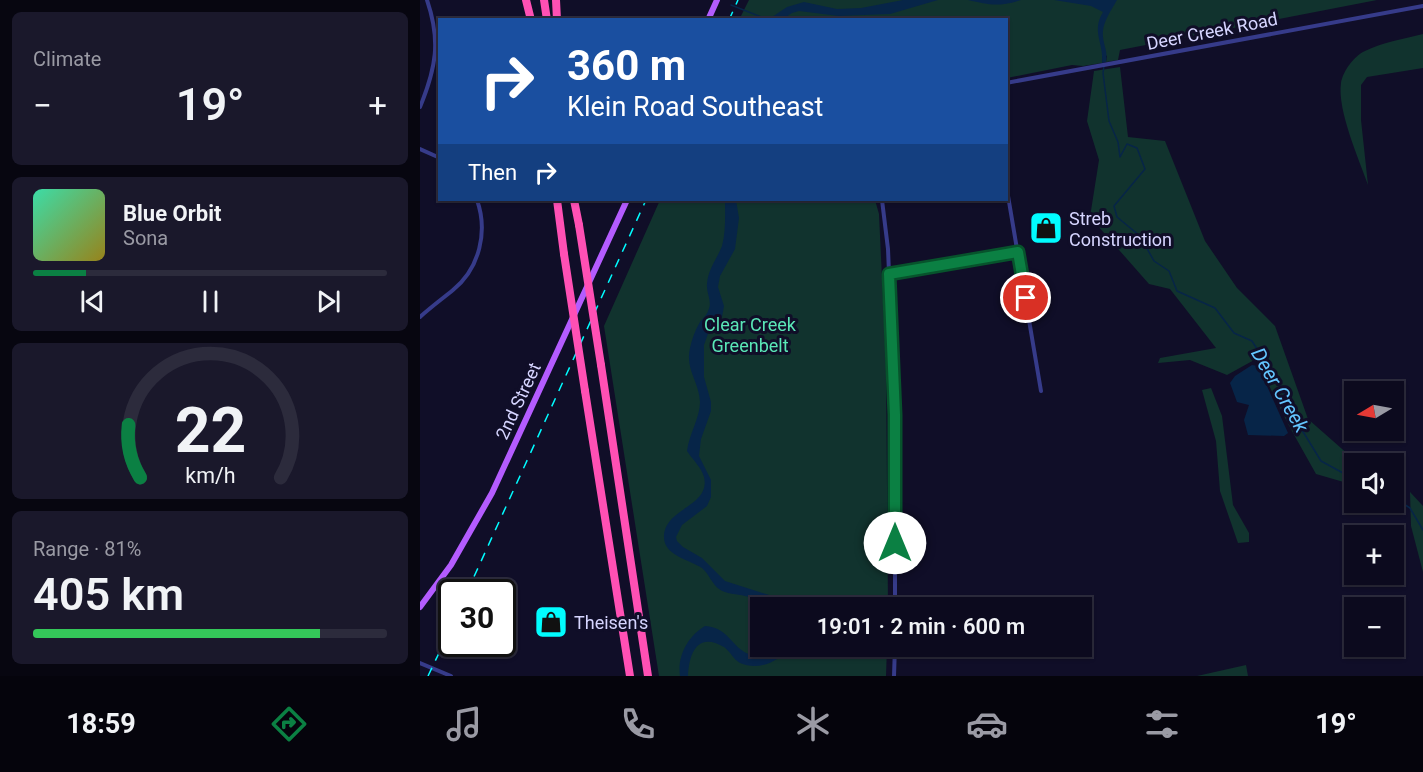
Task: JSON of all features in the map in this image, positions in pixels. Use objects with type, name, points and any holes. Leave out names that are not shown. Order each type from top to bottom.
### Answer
[{"type":"highway","points":[[527,0],[531,18]]},
{"type":"highway","points":[[544,0],[547,18]]},
{"type":"highway","points":[[556,0],[557,18]]},
{"type":"highway","points":[[557,201],[628,676]]},
{"type":"highway","points":[[574,201],[638,616],[650,676]]},
{"type":"main road","points":[[709,18],[717,0]]},
{"type":"main road","name":"2nd Street","points":[[420,607],[451,565],[489,500],[627,201]]},
{"type":"street","points":[[420,107],[432,76],[436,51],[434,25],[428,0]]},
{"type":"street","name":"Deer Creek Road","points":[[1008,83],[1423,6]]},
{"type":"street","points":[[420,149],[438,157]]},
{"type":"street","points":[[1008,195],[1041,391]]},
{"type":"street","points":[[420,317],[453,290],[472,267],[480,248],[482,231],[481,211],[477,201]]},
{"type":"street","points":[[882,201],[889,274],[895,415],[895,597]]},
{"type":"street","points":[[889,274],[1018,252]]},
{"type":"street","points":[[894,676],[895,657]]},
{"type":"street","points":[[420,663],[451,676]]},
{"type":"green space","points":[[749,0],[1377,0],[1120,50],[1118,60],[1106,62],[1107,56],[1103,53],[1102,63],[1072,65],[1008,78],[1008,18],[740,18]]},
{"type":"green space","points":[[1423,34],[1423,68],[1367,77],[1361,85],[1361,120],[1368,185],[1345,120],[1341,94],[1342,78],[1353,60],[1361,53],[1386,43]]},
{"type":"green space","points":[[1120,67],[1128,137],[1165,141],[1205,241],[1237,288],[1275,326],[1308,419],[1347,453],[1344,453],[1344,482],[1316,474],[1256,359],[1227,375],[1190,360],[1158,363],[1160,358],[1216,348],[1170,289],[1149,284],[1090,217],[1099,160],[1087,121],[1094,71]]},
{"type":"green space","name":"Clear Creek Greenbelt","points":[[660,201],[875,201],[879,214],[886,364],[888,597],[750,597],[750,657],[887,657],[886,676],[659,676],[604,326]]},
{"type":"green space","points":[[1211,388],[1222,416],[1233,505],[1249,533],[1249,542],[1238,543],[1220,491],[1216,441],[1202,390]]},
{"type":"green space","points":[[1410,492],[1423,506],[1423,572],[1411,526]]},
{"type":"green space","points":[[1246,665],[1248,676],[1197,676]]},
{"type":"water","points":[[903,0],[938,0],[890,14],[839,16],[799,11],[784,18],[770,18],[787,7],[804,2],[837,9],[861,8]]},
{"type":"water","points":[[968,0],[1021,0],[994,4]]},
{"type":"water","points":[[1054,0],[1117,0],[1107,18],[1103,32],[1106,62],[1102,63],[1098,31],[1103,12],[1091,6]]},
{"type":"water","points":[[725,201],[736,201],[739,218],[735,249],[720,276],[718,287],[724,306],[722,317],[709,331],[704,345],[704,377],[711,402],[711,411],[701,439],[699,456],[711,480],[711,497],[707,506],[682,525],[676,537],[683,547],[702,558],[725,581],[772,597],[750,597],[722,591],[702,568],[673,553],[665,544],[664,538],[671,520],[701,495],[704,487],[703,474],[687,451],[700,402],[689,356],[695,331],[707,314],[710,301],[707,288],[708,279],[723,240]]},
{"type":"water","points":[[1252,365],[1258,366],[1288,433],[1284,436],[1248,435],[1244,420],[1249,405],[1237,402],[1230,383],[1235,376]]},
{"type":"water","points":[[705,626],[713,627],[750,654],[750,657],[780,657],[768,664],[747,665],[740,663],[724,647],[715,643],[701,643],[696,647],[690,660],[688,676],[680,676],[682,654],[689,641]]},
{"type":"waterway","points":[[731,5],[764,18]]},
{"type":"waterway","name":"Deer Creek","points":[[1104,66],[1109,121],[1118,142],[1120,157],[1127,144],[1137,148],[1145,169],[1114,206],[1117,217],[1140,236],[1154,261],[1169,271],[1177,291],[1215,308],[1234,333],[1252,341],[1278,382],[1302,430],[1321,461],[1344,474]]},
{"type":"waterway","name":"Deer Creek","points":[[1404,504],[1410,508],[1423,530]]},
{"type":"railway","points":[[730,18],[738,0]]},
{"type":"railway","points":[[473,579],[646,201]]},
{"type":"railway","points":[[428,676],[438,655]]},
{"type":"place","name":"Streb Construction","points":[[1046,228]]},
{"type":"place","name":"Theisen's","points":[[551,622]]},
{"type":"route","points":[[895,543],[895,415],[889,274],[1018,252],[1026,298]]}]
